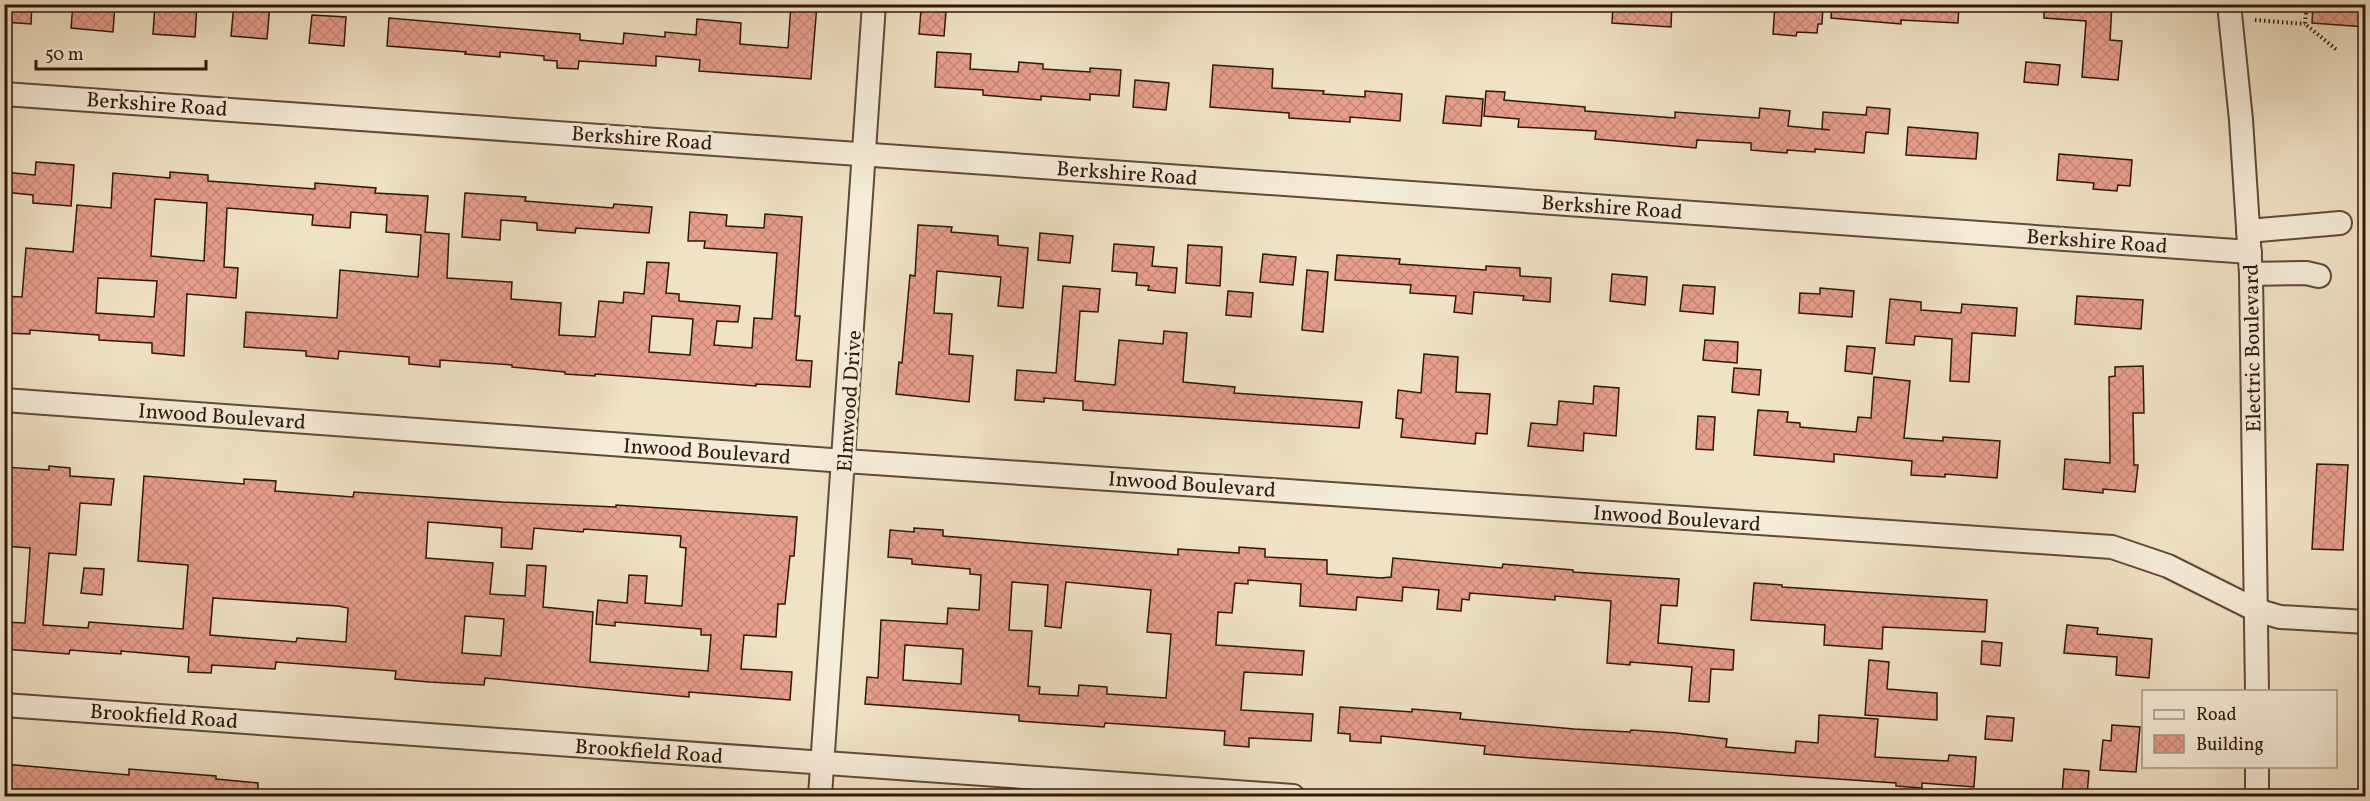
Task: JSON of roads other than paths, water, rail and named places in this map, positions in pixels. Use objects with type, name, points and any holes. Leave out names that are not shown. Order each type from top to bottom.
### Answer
[{"type":"street","name":"Elmwood Drive","points":[[820,796],[837,543],[845,460],[874,4]]},
{"type":"street","name":"Electric Boulevard","points":[[2229,4],[2241,120],[2251,274],[2257,690]]},
{"type":"street","name":"Berkshire Road","points":[[4,94],[865,154],[2249,241],[2340,223]]},
{"type":"street","points":[[2251,274],[2306,273],[2319,276]]},
{"type":"street","name":"Inwood Boulevard","points":[[4,400],[2112,548],[2168,566],[2256,610],[2280,617],[2366,622]]},
{"type":"street","name":"Brookfield Road","points":[[4,705],[1293,796]]},
{"type":"street","points":[[2257,768],[2257,796]]}]
